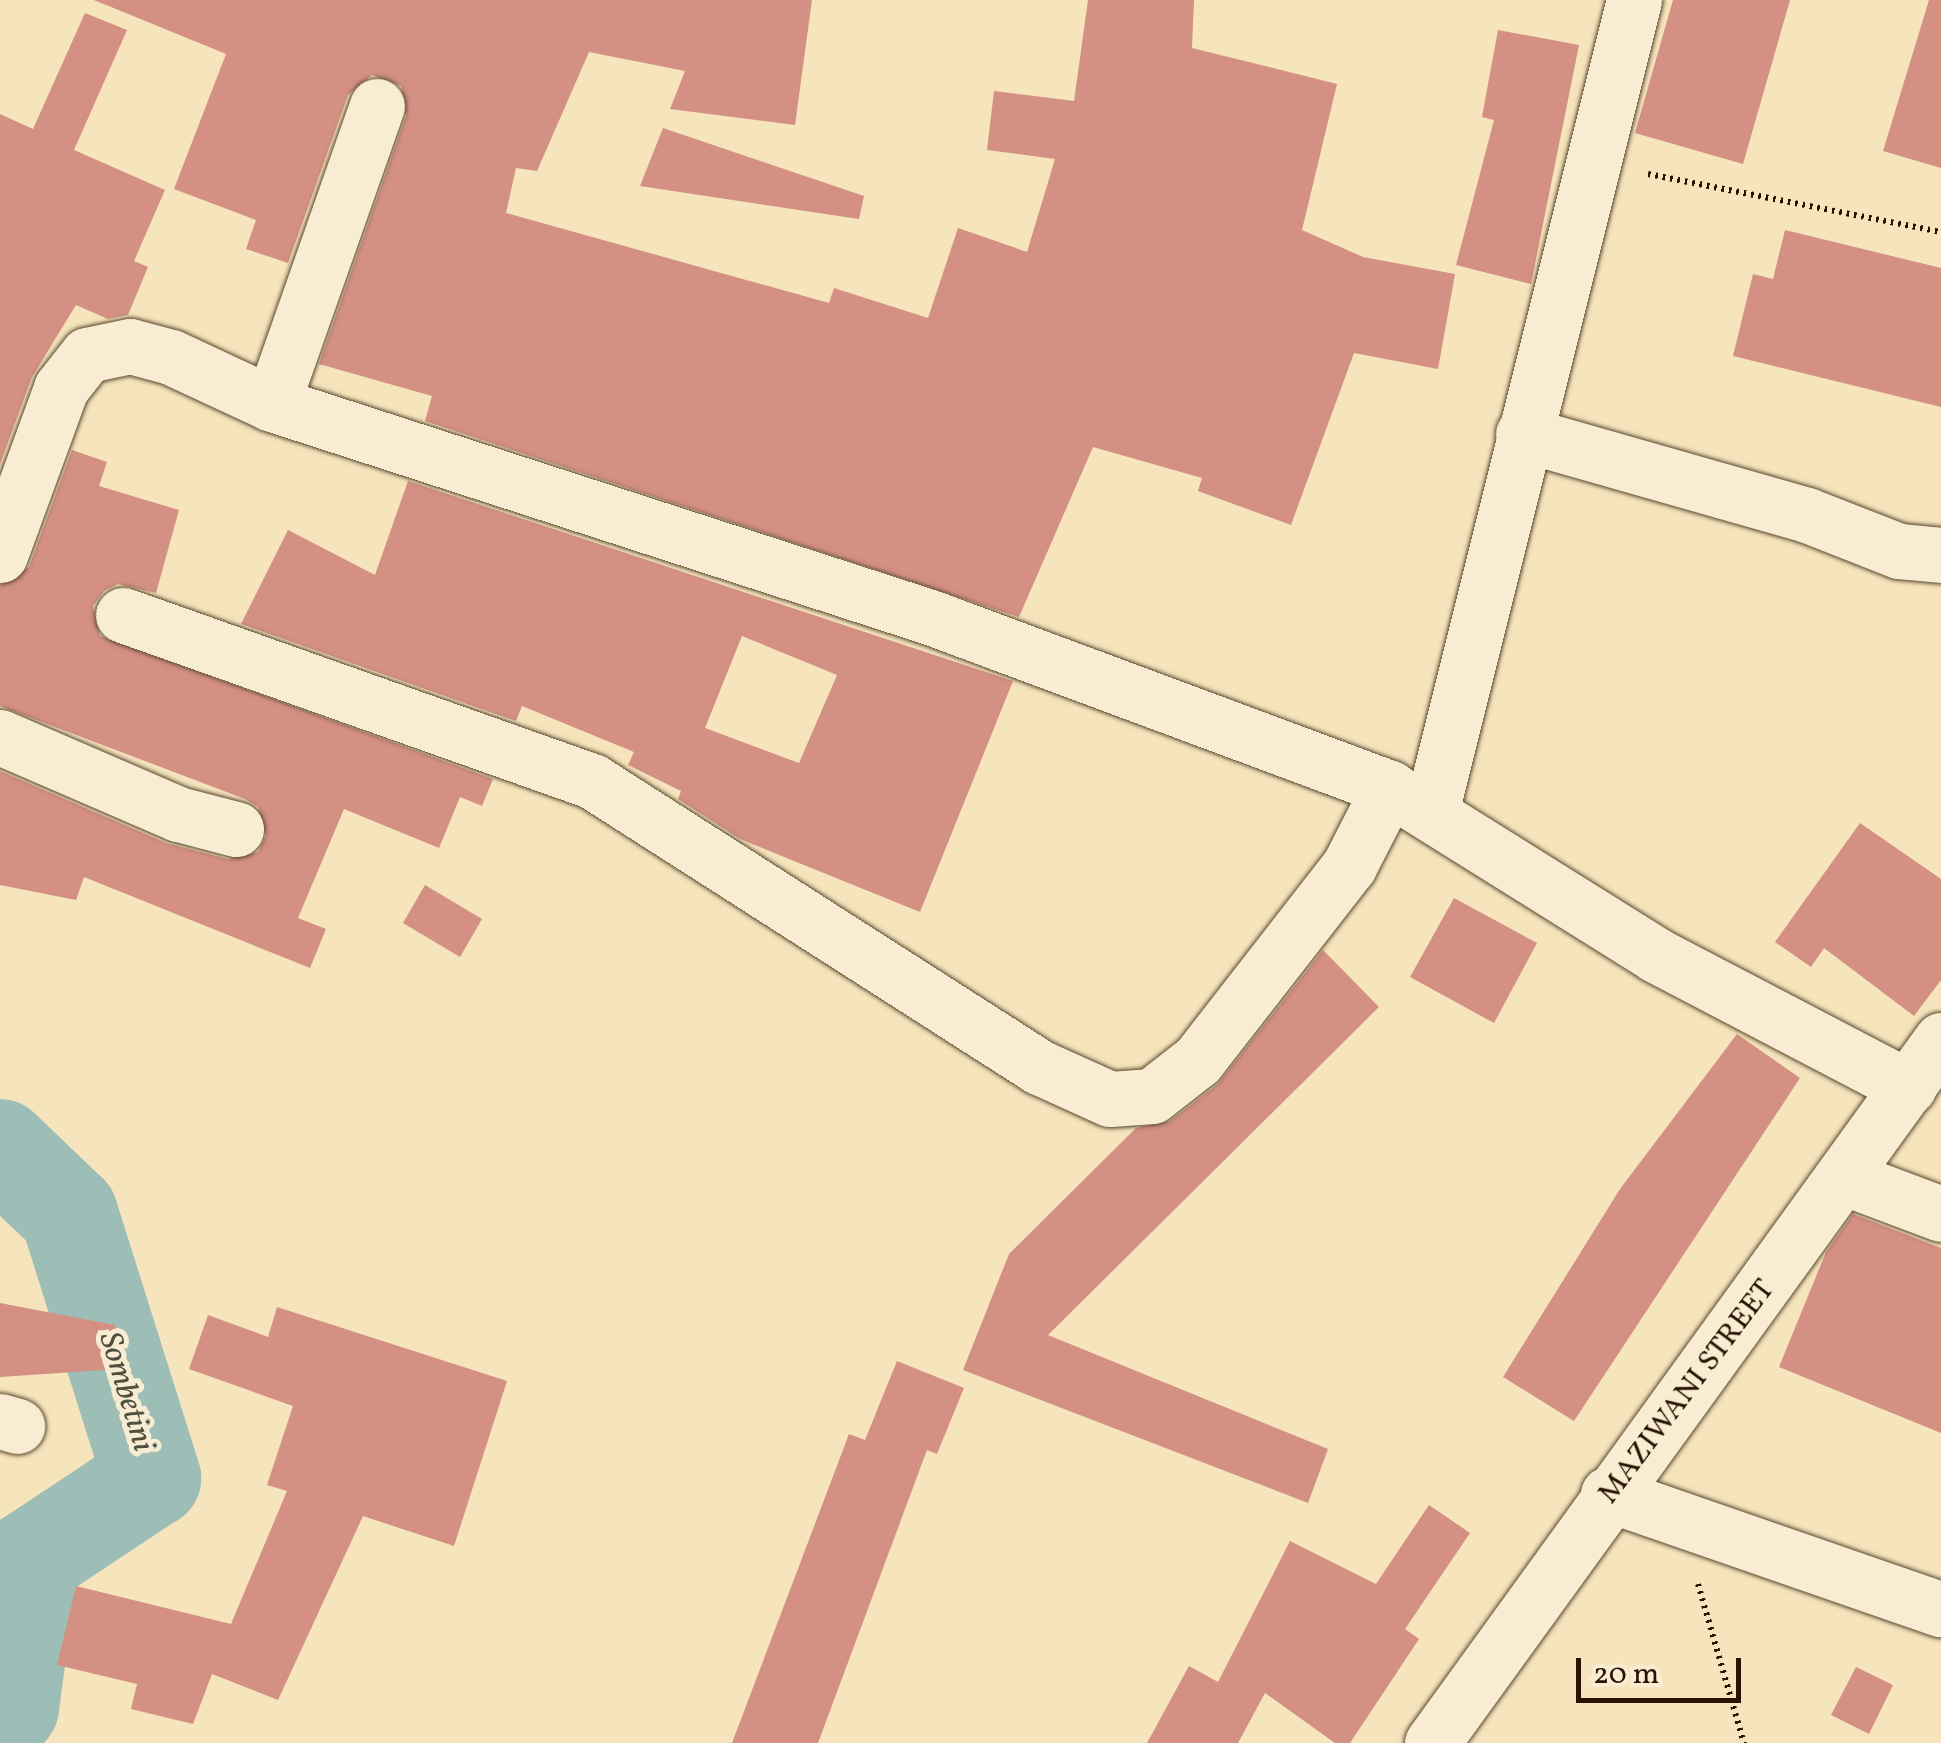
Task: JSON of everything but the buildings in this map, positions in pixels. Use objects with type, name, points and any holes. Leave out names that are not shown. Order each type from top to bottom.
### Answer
[{"type":"street","points":[[123,615],[592,781],[827,923],[1039,1067],[1110,1099],[1152,1096],[1198,1060],[1340,880],[1410,800],[1522,434],[1634,0]]},
{"type":"street","points":[[272,404],[377,106]]},
{"type":"street","points":[[0,554],[61,388],[87,355],[130,346],[272,404],[930,618],[1410,800],[1656,954],[1909,1087]]},
{"type":"street","points":[[1522,434],[1807,515],[1899,551],[1941,555]]},
{"type":"street","points":[[0,737],[178,814],[236,829]]},
{"type":"street","name":"MAZIWANI STREET","points":[[1432,1743],[1608,1494],[1848,1179],[1941,1040]]},
{"type":"street","points":[[1848,1179],[1941,1214]]},
{"type":"street","points":[[1608,1494],[1941,1609]]},
{"type":"path","points":[[1590,162],[1941,232]]},
{"type":"path","points":[[1674,1517],[1735,1687],[1744,1743]]},
{"type":"waterway","name":"Sombetini","points":[[0,1148],[69,1214],[152,1478],[30,1559],[10,1707],[0,1720]]}]
